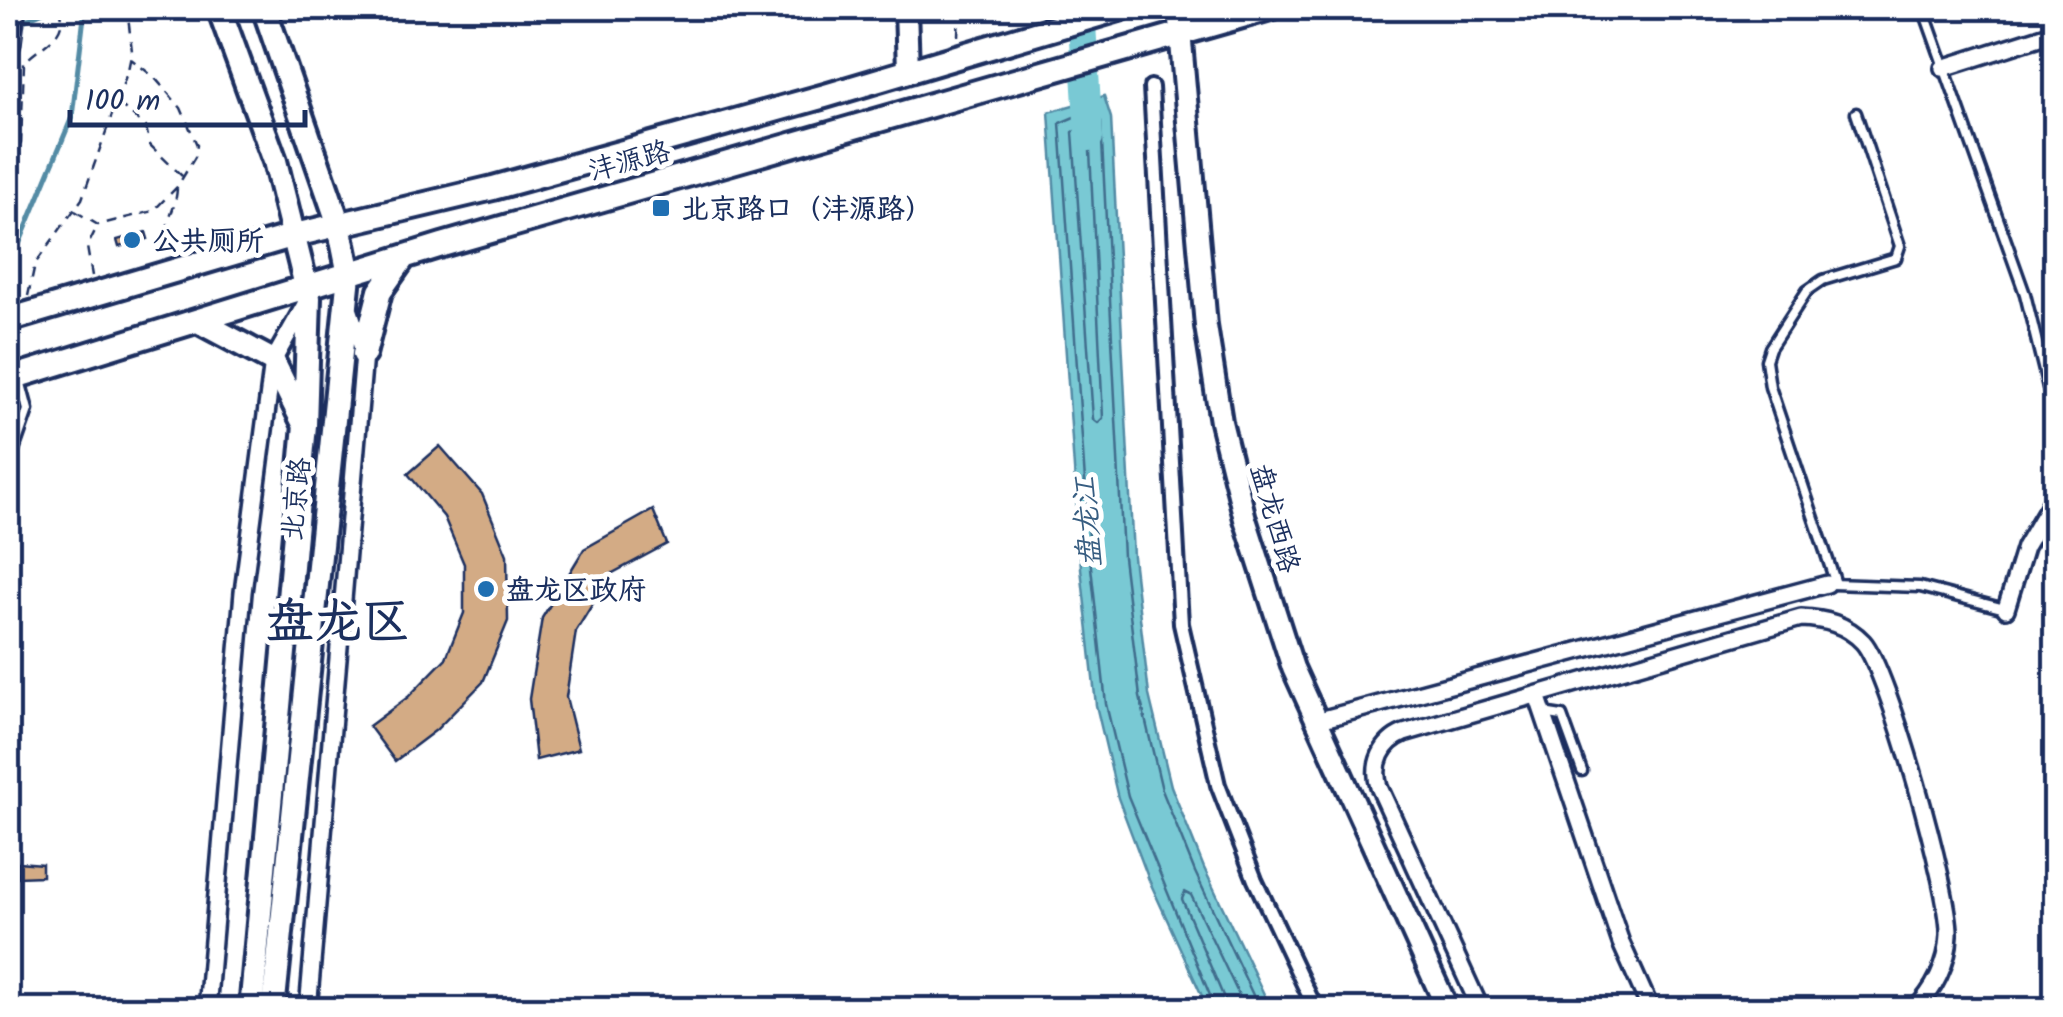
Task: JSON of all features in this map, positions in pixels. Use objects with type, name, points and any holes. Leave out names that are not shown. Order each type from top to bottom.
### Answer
[{"type":"main road","name":"北京路","points":[[219,8],[275,162],[308,293],[305,425],[251,1010]]},
{"type":"main road","name":"北京路","points":[[264,8],[339,225],[349,275],[273,1010]]},
{"type":"main road","name":"沣源路","points":[[17,317],[295,235],[493,188],[1120,8]]},
{"type":"main road","name":"沣源路","points":[[13,378],[308,293],[404,257],[1270,8]]},
{"type":"main road","points":[[364,354],[380,292],[404,257]]},
{"type":"main road","points":[[200,322],[272,360],[305,425]]},
{"type":"main road","points":[[278,951],[284,1010]]},
{"type":"street","points":[[906,8],[908,71]]},
{"type":"street","name":"盘龙西路","points":[[1178,8],[1206,326],[1222,422],[1251,538],[1292,668],[1448,1010]]},
{"type":"street","points":[[1943,68],[2056,32]]},
{"type":"street","points":[[1151,87],[1181,624],[1218,785],[1255,880],[1316,1010]]},
{"type":"street","points":[[206,1010],[243,592],[272,360],[308,293]]},
{"type":"street","points":[[308,1010],[364,354],[347,302]]},
{"type":"street","points":[[2006,609],[2025,547],[2056,494]]},
{"type":"street","points":[[1316,721],[1832,584]]},
{"type":"street","points":[[1480,1010],[1379,787],[1376,766],[1396,736],[1801,618],[1836,623],[1852,632],[1877,663],[1948,912],[1946,957],[1936,981],[1914,1010]]},
{"type":"street","points":[[1537,695],[1621,943],[1651,1010]]},
{"type":"lane","points":[[1923,8],[2025,294],[2056,420]]},
{"type":"lane","points":[[1856,113],[1900,246],[1896,258],[1823,280],[1806,290],[1766,360],[1770,387],[1832,584],[1920,586],[2006,609]]},
{"type":"lane","points":[[8,467],[28,410],[13,378]]},
{"type":"lane","points":[[1543,713],[1554,712],[1568,724],[1582,771]]},
{"type":"path","points":[[17,317],[36,264],[75,212],[116,102],[130,58],[127,8]]},
{"type":"path","points":[[957,56],[959,8]]},
{"type":"path","points":[[8,179],[22,143],[24,64],[56,39],[63,25],[61,10]]},
{"type":"path","points":[[75,212],[98,225],[153,211],[178,186],[197,145],[181,108],[154,77],[130,58]]},
{"type":"path","points":[[116,102],[146,127],[150,145],[183,178]]},
{"type":"path","points":[[173,270],[163,235],[176,207],[178,186]]},
{"type":"path","points":[[97,293],[87,260],[98,225]]},
{"type":"water","points":[[1104,96],[1111,118],[1133,557],[1149,695],[1171,786],[1204,868],[1271,1009],[1208,1009],[1149,880],[1118,798],[1096,705],[1081,568],[1049,112]]},
{"type":"building","name":"公共厕所","points":[[146,232],[148,239],[119,247],[117,240]]},
{"type":"building","name":"盘龙区政府","points":[[440,446],[482,494],[507,555],[508,621],[483,682],[436,730],[395,761],[369,726],[408,697],[446,658],[464,613],[464,564],[444,517],[408,474]]},
{"type":"building","points":[[653,510],[667,544],[611,574],[576,631],[566,697],[579,749],[536,760],[529,699],[542,618],[584,549]]},
{"type":"building","points":[[18,862],[42,864],[42,876],[18,877]]},
{"type":"waterway","points":[[8,28],[52,8]]},
{"type":"waterway","points":[[8,271],[72,117],[85,8]]},
{"type":"waterway","name":"盘龙江","points":[[1081,8],[1089,137]]},
{"type":"railway","points":[[8,76],[18,45],[23,8]]},
{"type":"place","name":"北京路口（沣源路）","points":[[661,208]]},
{"type":"place","name":"公共厕所","points":[[132,240]]},
{"type":"place","name":"盘龙区政府","points":[[486,589]]},
{"type":"district","name":"盘龙区","points":[[338,620]]}]
